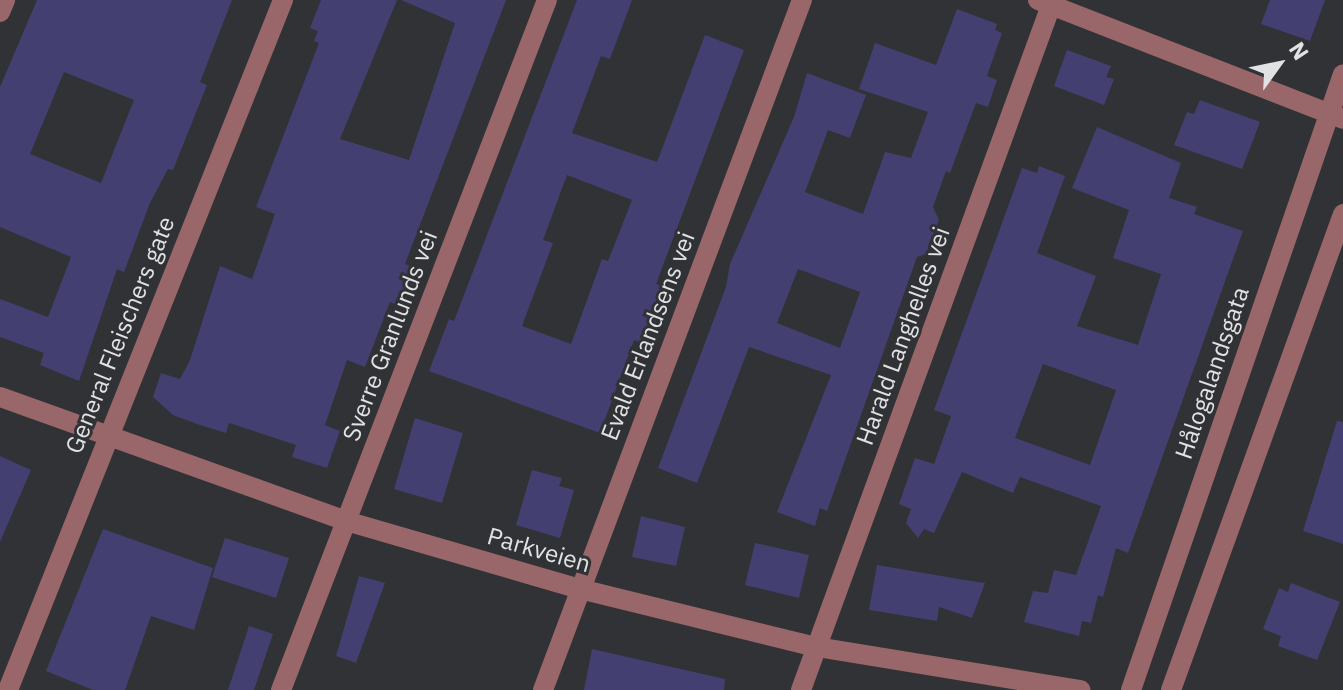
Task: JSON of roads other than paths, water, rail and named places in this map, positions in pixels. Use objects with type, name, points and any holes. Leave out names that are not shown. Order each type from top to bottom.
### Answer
[{"type":"street","points":[[0,12],[5,0]]},
{"type":"street","name":"General Fleischers gate","points":[[7,681],[283,0]]},
{"type":"street","name":"Sverre Granlunds vei","points":[[281,690],[547,0]]},
{"type":"street","name":"Evald Erlandsens vei","points":[[543,690],[802,0]]},
{"type":"street","points":[[1048,2],[1336,116]]},
{"type":"street","name":"Harald Langhelles vei","points":[[801,690],[1048,2]]},
{"type":"street","name":"Hålogalandsgata","points":[[1131,690],[1336,116],[1343,74]]},
{"type":"street","points":[[1171,690],[1343,214]]},
{"type":"street","name":"Parkveien","points":[[0,397],[346,521],[580,589],[817,647],[1081,690]]}]
